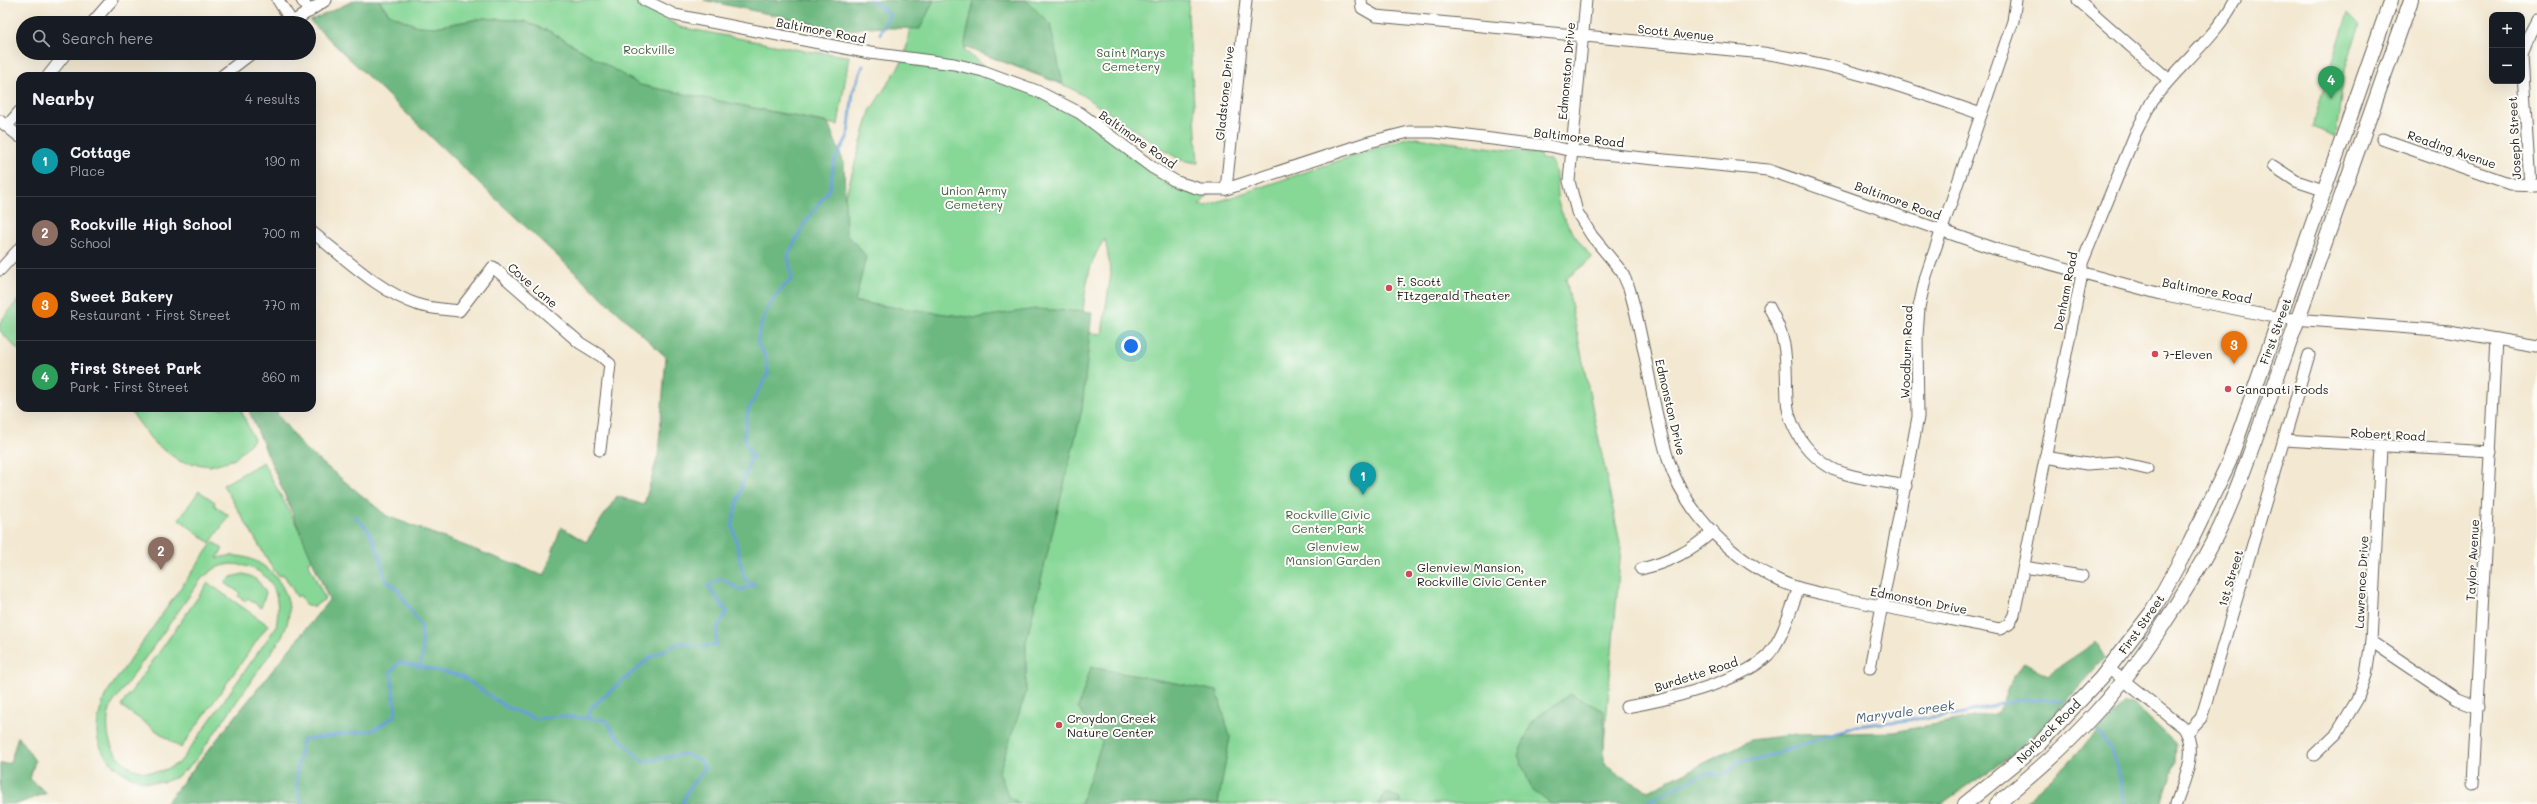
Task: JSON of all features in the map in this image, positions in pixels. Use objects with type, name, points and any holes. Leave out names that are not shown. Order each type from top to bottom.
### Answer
[{"type":"main road","name":"First Street","points":[[2108,668],[2152,612],[2218,488],[2326,191],[2391,0]]},
{"type":"main road","name":"First Street","points":[[2122,680],[2172,610],[2216,536],[2236,492],[2411,0]]},
{"type":"main road","name":"Norbeck Road","points":[[1965,804],[2039,744],[2108,668]]},
{"type":"main road","name":"Norbeck Road","points":[[1997,804],[2091,718],[2122,680]]},
{"type":"street","points":[[98,16],[112,0]]},
{"type":"street","points":[[278,0],[288,16]]},
{"type":"street","points":[[302,0],[309,12]]},
{"type":"street","points":[[303,16],[326,0]]},
{"type":"street","name":"Baltimore Road","points":[[644,0],[675,15],[870,52],[954,64],[984,71],[1037,91],[1080,113],[1153,168],[1176,182],[1200,189],[1226,188],[1369,142],[1409,132],[1442,133],[1550,146],[1572,151],[1768,170],[1995,249],[2082,274],[2161,294],[2280,318],[2449,331],[2537,346]]},
{"type":"street","name":"Gladstone Drive","points":[[1226,188],[1246,0]]},
{"type":"street","name":"Edmonston Drive","points":[[1586,0],[1568,182],[1573,202],[1592,236],[1622,272],[1629,288],[1668,460],[1685,496],[1727,546],[1752,566],[1775,579],[1799,588],[1882,607],[2000,629],[2009,624]]},
{"type":"street","name":"Woodburn Road","points":[[1870,668],[1918,417],[1919,307],[1926,276],[1941,230],[2014,21],[2016,0]]},
{"type":"street","points":[[2078,0],[2168,79]]},
{"type":"street","name":"Denham Road","points":[[2009,624],[2014,615],[2024,567],[2082,274],[2084,253],[2136,132],[2152,101],[2168,79],[2217,26],[2235,0]]},
{"type":"street","name":"Scott Avenue","points":[[1362,4],[1376,16],[1583,36],[1812,61],[1867,75],[1981,114]]},
{"type":"street","name":"Joseph Street","points":[[2534,186],[2522,56],[2528,35],[2537,20]]},
{"type":"street","points":[[51,72],[61,60]]},
{"type":"street","points":[[227,72],[243,60]]},
{"type":"street","points":[[16,114],[4,124],[16,134]]},
{"type":"street","name":"Reading Avenue","points":[[2382,139],[2511,184],[2534,186]]},
{"type":"street","points":[[2273,166],[2296,181],[2326,191]]},
{"type":"street","name":"Cove Lane","points":[[316,235],[373,279],[397,295],[419,305],[459,311],[493,267],[580,343],[601,356],[610,364],[600,450]]},
{"type":"street","points":[[0,270],[16,252]]},
{"type":"street","points":[[1769,307],[1779,324],[1785,343],[1789,415],[1800,438],[1813,454],[1832,468],[1846,474],[1906,486]]},
{"type":"street","name":"Taylor Avenue","points":[[2473,784],[2496,339]]},
{"type":"street","name":"1st Street","points":[[2187,733],[2201,718],[2204,709],[2309,355]]},
{"type":"street","name":"Robert Road","points":[[2284,440],[2381,447],[2491,452]]},
{"type":"street","name":"Lawrence Drive","points":[[2381,447],[2372,641],[2457,699],[2478,707]]},
{"type":"street","points":[[2045,457],[2087,464],[2117,462],[2147,469]]},
{"type":"street","points":[[1641,569],[1680,557],[1696,546],[1713,531]]},
{"type":"street","points":[[2024,567],[2082,576]]},
{"type":"street","name":"Burdette Road","points":[[1626,707],[1646,704],[1730,679],[1753,668],[1768,654],[1780,638],[1799,588]]},
{"type":"street","points":[[2314,755],[2337,733],[2357,700],[2366,675],[2372,641]]},
{"type":"street","points":[[2108,668],[2184,728],[2187,733],[2191,749],[2189,765],[2176,804]]},
{"type":"green space","points":[[355,0],[379,0],[389,14],[417,26],[435,27],[484,18],[524,21],[551,32],[640,85],[828,123],[844,163],[846,233],[866,256],[855,302],[976,318],[1035,309],[1092,312],[1082,410],[1026,642],[1026,693],[999,772],[1009,797],[1021,804],[165,804],[329,600],[250,412],[277,412],[277,414],[304,448],[387,516],[544,576],[561,527],[586,542],[617,496],[644,505],[658,455],[666,357],[498,201],[316,27],[316,18]]},
{"type":"green space","name":"Rockville","points":[[379,0],[633,0],[680,27],[805,51],[849,56],[838,125],[639,85],[551,32],[524,21],[484,18],[435,27],[417,26],[389,14]]},
{"type":"green space","points":[[704,0],[934,0],[920,29],[869,27],[847,31]]},
{"type":"green space","name":"Rockville Civic Center Park","points":[[914,0],[1189,0],[1188,15],[1198,163],[1180,160],[1071,88],[965,47],[964,50],[998,76],[1061,103],[1081,114],[1142,162],[1159,172],[1176,181],[1194,187],[1213,190],[1199,205],[1205,206],[1409,137],[1540,154],[1541,159],[1551,160],[1555,169],[1558,202],[1564,218],[1572,232],[1592,258],[1566,279],[1621,548],[1599,804],[283,804],[469,647],[753,414],[759,390],[781,390],[784,370],[1081,384],[1088,333],[1102,334],[1111,273],[1105,239],[1098,250],[1089,273],[1084,299],[1081,338],[840,299],[843,205],[870,111],[905,57]]},
{"type":"green space","points":[[974,0],[1026,0],[1050,24],[1063,84],[964,47]]},
{"type":"green space","points":[[2348,13],[2360,25],[2344,72],[2336,136],[2334,136],[2312,127]]},
{"type":"green space","points":[[16,303],[16,348],[0,331],[0,322]]},
{"type":"green space","points":[[131,412],[242,412],[254,440],[235,459],[210,466],[181,462],[154,443]]},
{"type":"green space","points":[[263,462],[314,558],[308,562],[325,599],[313,607],[305,604],[300,595],[297,597],[284,575],[280,576],[275,572],[223,485]]},
{"type":"green space","points":[[199,491],[215,502],[214,505],[229,516],[210,543],[179,519]]},
{"type":"green space","points":[[213,542],[223,549],[217,558],[233,556],[246,558],[257,562],[267,568],[282,587],[287,597],[289,609],[288,622],[282,637],[197,758],[178,776],[163,782],[152,783],[141,781],[130,777],[111,763],[104,754],[99,743],[97,732],[100,713],[106,694]],"holes":[[[231,564],[244,566],[264,575],[275,592],[278,614],[276,627],[181,761],[165,769],[150,772],[136,770],[124,763],[115,752],[109,739],[108,723],[111,706],[202,578],[217,567]]]},
{"type":"green space","points":[[243,574],[251,576],[257,580],[266,593],[261,608],[248,598],[245,601],[238,596],[240,593],[225,583],[231,577]]},
{"type":"green space","points":[[208,583],[268,625],[181,748],[121,706]]},
{"type":"green space","points":[[2096,642],[2105,657],[2039,731],[1994,768],[1941,804],[1551,804],[1532,790],[1518,755],[1533,720],[1570,694],[1604,711],[1604,763],[1618,774],[1648,791],[1751,740],[1797,734],[1894,732],[1999,712],[2008,688],[2024,662],[2047,675]]},
{"type":"green space","points":[[1091,667],[1217,691],[1230,737],[1218,804],[1081,804],[1102,742],[1078,708]]},
{"type":"green space","points":[[2124,703],[2132,704],[2176,744],[2175,762],[2162,804],[2022,804],[2065,766]]},
{"type":"green space","points":[[18,736],[35,761],[30,779],[47,793],[17,804],[0,804],[0,764],[10,763]]},
{"type":"green space","points":[[1386,792],[1400,799],[1401,804],[1378,804]]},
{"type":"waterway","points":[[870,0],[890,14],[880,34]]},
{"type":"waterway","points":[[587,717],[592,707],[651,657],[681,642],[696,647],[716,645],[717,629],[727,612],[708,586],[721,578],[740,590],[755,585],[744,578],[732,523],[746,470],[752,457],[744,438],[748,410],[768,374],[766,358],[757,342],[762,323],[772,300],[792,279],[788,255],[805,223],[830,188],[834,162],[848,136],[853,92],[863,66]]},
{"type":"waterway","points":[[354,516],[367,528],[379,553],[385,579],[398,590],[421,626],[423,653],[420,667]]},
{"type":"waterway","points":[[301,804],[296,779],[302,740],[374,730],[396,715],[391,672],[399,662],[461,676],[506,707],[536,719],[561,716],[606,720],[613,732],[643,762],[684,754],[701,761],[705,769],[690,787],[683,801],[686,804]]},
{"type":"waterway","name":"Maryvale creek","points":[[1643,804],[1705,773],[1727,774],[1738,761],[1757,760],[1857,726],[1959,714],[2022,699],[2060,701]]},
{"type":"waterway","name":"Maryvale creek","points":[[2099,733],[2106,741],[2114,758],[2125,804]]},
{"type":"place","name":"First Street Park","points":[[2331,99]]},
{"type":"place","name":"F. Scott FItzgerald Theater","points":[[1389,288]]},
{"type":"place","name":"7-Eleven","points":[[2155,354]]},
{"type":"place","name":"Sweet Bakery","points":[[2234,364]]},
{"type":"place","name":"Ganapati Foods","points":[[2228,389]]},
{"type":"place","name":"Cottage","points":[[1363,495]]},
{"type":"place","name":"Rockville High School","points":[[161,570]]},
{"type":"place","name":"Glenview Mansion, Rockville Civic Center","points":[[1409,574]]},
{"type":"place","name":"Croydon Creek Nature Center","points":[[1059,725]]},
{"type":"park label","name":"Saint Marys Cemetery","points":[[1131,59]]},
{"type":"park label","name":"Union Army Cemetery","points":[[974,197]]},
{"type":"park label","name":"Glenview Mansion Garden","points":[[1333,553]]}]
